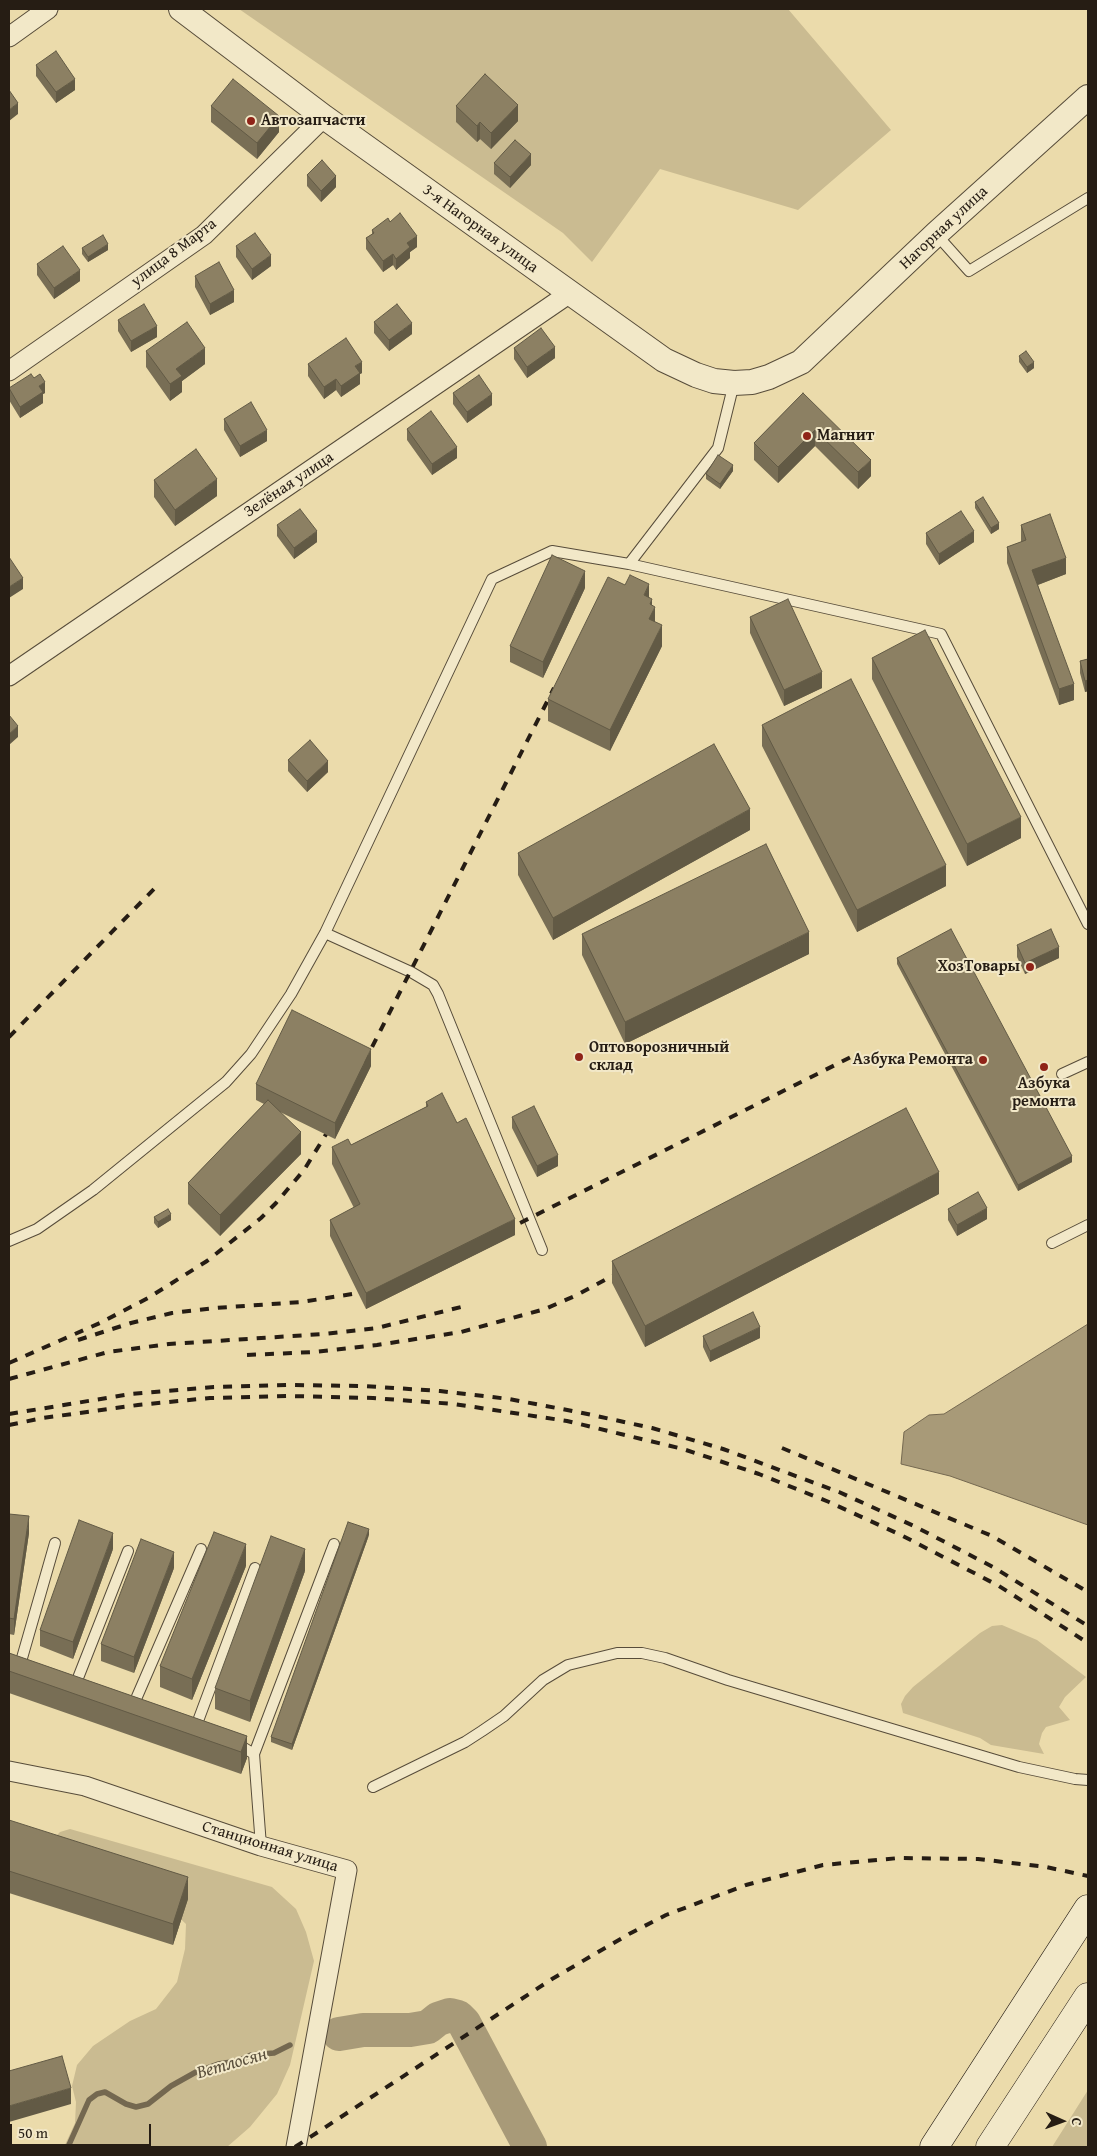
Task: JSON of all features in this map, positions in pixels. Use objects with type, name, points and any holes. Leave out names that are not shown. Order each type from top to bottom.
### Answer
[{"type":"main road","points":[[934,2147],[1088,1909]]},
{"type":"main road","points":[[990,2147],[1088,1997]]},
{"type":"street","points":[[9,37],[48,9]]},
{"type":"street","name":"3-я Нагорная улица","points":[[181,9],[324,117],[679,369],[714,381],[752,382],[769,377],[801,362]]},
{"type":"street","name":"Нагорная улица","points":[[801,362],[936,234],[1088,97]]},
{"type":"street","name":"улица 8 Марта","points":[[9,371],[204,235],[324,117]]},
{"type":"street","name":"Зелёная улица","points":[[9,676],[570,293]]},
{"type":"street","name":"Станционная улица","points":[[9,1771],[85,1786],[261,1846],[347,1870],[296,2147]]},
{"type":"lane","points":[[936,234],[969,271],[1088,198]]},
{"type":"lane","points":[[629,564],[718,448],[734,383]]},
{"type":"lane","points":[[9,1240],[37,1229],[93,1190],[226,1082],[251,1054],[272,1023],[325,933],[492,579],[552,551],[629,564],[942,634],[1088,924]]},
{"type":"lane","points":[[325,933],[411,972],[432,986],[438,994],[542,1250]]},
{"type":"lane","points":[[1062,1074],[1088,1062]]},
{"type":"lane","points":[[1052,1243],[1088,1224]]},
{"type":"lane","points":[[9,1655],[26,1660],[55,1543]]},
{"type":"lane","points":[[261,1846],[254,1754],[334,1544]]},
{"type":"lane","points":[[136,1699],[201,1550]]},
{"type":"lane","points":[[78,1678],[128,1551]]},
{"type":"lane","points":[[197,1722],[255,1568]]},
{"type":"lane","points":[[373,1787],[471,1738],[504,1716],[543,1680],[568,1665],[617,1652],[642,1653],[665,1658],[728,1680],[1019,1767],[1088,1780]]},
{"type":"lane","points":[[230,1740],[254,1754]]},
{"type":"shaded area","points":[[239,9],[788,9],[891,130],[798,210],[660,169],[592,262],[563,233]]},
{"type":"shaded area","points":[[1088,1324],[1088,1525],[950,1476],[901,1464],[904,1432],[929,1415],[944,1414]]},
{"type":"shaded area","points":[[1002,1625],[1037,1640],[1086,1677],[1065,1697],[1059,1707],[1070,1720],[1046,1727],[1042,1733],[1039,1744],[1044,1754],[991,1745],[980,1738],[903,1713],[901,1704],[913,1687],[980,1633],[992,1626]]},
{"type":"shaded area","points":[[70,1829],[272,1887],[296,1909],[306,1932],[314,1961],[290,2065],[277,2094],[250,2127],[227,2147],[64,2147],[75,2123],[76,2102],[72,2086],[77,2065],[93,2046],[130,2021],[156,2009],[177,1982],[185,1949],[186,1924],[170,1909],[55,1837],[60,1832]]},
{"type":"shaded area","points":[[1088,2090],[1088,2147],[1052,2147]]},
{"type":"building","points":[[56,51],[75,79],[56,92],[36,65]]},
{"type":"building","points":[[485,74],[518,105],[491,133],[480,122],[477,126],[456,106]]},
{"type":"building","points":[[233,79],[279,116],[257,143],[211,106]]},
{"type":"building","points":[[9,90],[18,103],[9,110]]},
{"type":"building","points":[[515,140],[531,154],[510,177],[494,163]]},
{"type":"building","points":[[322,160],[336,176],[321,191],[307,175]]},
{"type":"building","points":[[400,213],[417,236],[407,243],[410,247],[396,259],[393,254],[383,261],[366,238],[374,233],[372,230],[388,218],[390,222]]},
{"type":"building","points":[[255,233],[271,255],[252,269],[236,246]]},
{"type":"building","points":[[103,235],[108,244],[88,257],[82,248]]},
{"type":"building","points":[[63,246],[80,270],[54,288],[37,264]]},
{"type":"building","points":[[219,262],[234,290],[210,304],[195,276]]},
{"type":"building","points":[[144,304],[157,326],[131,341],[118,320]]},
{"type":"building","points":[[397,304],[412,323],[389,340],[374,322]]},
{"type":"building","points":[[187,322],[205,348],[176,369],[182,376],[170,384],[146,351]]},
{"type":"building","points":[[541,328],[555,347],[527,367],[514,348]]},
{"type":"building","points":[[346,338],[362,362],[355,366],[360,373],[341,386],[336,379],[324,387],[308,364]]},
{"type":"building","points":[[1026,351],[1034,362],[1027,367],[1019,356]]},
{"type":"building","points":[[31,374],[34,378],[40,374],[45,382],[39,386],[43,392],[20,407],[9,388]]},
{"type":"building","points":[[479,375],[492,394],[467,412],[453,393]]},
{"type":"building","points":[[803,393],[871,460],[858,472],[815,430],[778,467],[754,443]]},
{"type":"building","points":[[251,402],[267,430],[240,446],[224,419]]},
{"type":"building","points":[[431,411],[457,447],[432,464],[407,429]]},
{"type":"building","points":[[196,449],[217,479],[175,510],[154,480]]},
{"type":"building","points":[[718,455],[733,465],[720,484],[706,474]]},
{"type":"building","points":[[983,497],[999,523],[991,528],[975,502]]},
{"type":"building","points":[[300,509],[317,531],[294,548],[277,525]]},
{"type":"building","points":[[961,511],[974,531],[939,554],[926,533]]},
{"type":"building","points":[[1050,514],[1066,558],[1032,570],[1074,684],[1059,689],[1007,547],[1026,540],[1021,525]]},
{"type":"building","points":[[552,555],[585,571],[543,662],[510,646]]},
{"type":"building","points":[[9,557],[23,578],[9,587]]},
{"type":"building","points":[[630,575],[649,584],[644,595],[652,599],[650,604],[655,607],[649,619],[662,625],[610,730],[548,699],[608,577],[625,585]]},
{"type":"building","points":[[788,599],[822,672],[784,690],[750,617]]},
{"type":"building","points":[[925,630],[1021,817],[967,844],[872,658]]},
{"type":"building","points":[[1088,659],[1088,680],[1085,681],[1080,661]]},
{"type":"building","points":[[851,679],[946,865],[857,910],[762,725]]},
{"type":"building","points":[[9,715],[18,726],[9,734]]},
{"type":"building","points":[[310,740],[328,761],[307,781],[288,760]]},
{"type":"building","points":[[714,744],[750,809],[553,918],[518,853]]},
{"type":"building","points":[[766,844],[809,932],[625,1022],[582,934]]},
{"type":"building","name":"Азбука Ремонта","points":[[951,929],[1072,1156],[1018,1185],[897,958]]},
{"type":"building","points":[[1051,929],[1059,947],[1025,963],[1017,945]]},
{"type":"building","points":[[292,1010],[371,1049],[335,1123],[256,1084]]},
{"type":"building","points":[[442,1093],[457,1123],[466,1118],[515,1219],[366,1293],[330,1220],[360,1204],[332,1147],[348,1139],[351,1145],[428,1106],[426,1102]]},
{"type":"building","points":[[268,1100],[301,1132],[220,1215],[188,1183]]},
{"type":"building","points":[[534,1106],[558,1155],[537,1166],[512,1117]]},
{"type":"building","points":[[906,1108],[939,1172],[645,1326],[612,1261]]},
{"type":"building","points":[[978,1192],[987,1208],[957,1225],[948,1209]]},
{"type":"building","points":[[168,1209],[171,1214],[158,1222],[154,1217]]},
{"type":"building","points":[[753,1312],[760,1327],[710,1351],[703,1336]]},
{"type":"building","points":[[9,1514],[29,1516],[14,1619],[9,1618]]},
{"type":"building","points":[[79,1520],[113,1533],[73,1642],[40,1630]]},
{"type":"building","points":[[348,1522],[369,1529],[292,1744],[271,1737]]},
{"type":"building","points":[[214,1532],[246,1544],[192,1679],[160,1666]]},
{"type":"building","points":[[271,1536],[305,1549],[250,1701],[215,1688]]},
{"type":"building","points":[[141,1539],[174,1552],[134,1657],[101,1644]]},
{"type":"building","points":[[9,1653],[247,1736],[241,1752],[9,1671]]},
{"type":"building","points":[[9,1820],[188,1877],[173,1924],[9,1871]]},
{"type":"building","points":[[62,2056],[71,2088],[9,2106],[9,2071]]},
{"type":"waterway","name":"Ветлосян","points":[[339,2034],[363,2030],[410,2030],[428,2027],[438,2019],[450,2015],[458,2017],[464,2023],[530,2147]]},
{"type":"waterway","name":"Ветлосян","points":[[68,2147],[89,2100],[97,2094],[105,2092],[126,2104],[136,2107],[148,2104],[171,2086],[196,2072],[218,2064],[238,2061],[251,2055],[274,2053],[290,2045]]},
{"type":"railway","points":[[364,1063],[554,688]]},
{"type":"railway","points":[[9,1037],[154,889]]},
{"type":"railway","points":[[504,1231],[855,1055]]},
{"type":"railway","points":[[9,1363],[100,1323],[148,1298],[207,1261],[261,1218],[276,1203],[304,1170],[333,1123]]},
{"type":"railway","points":[[247,1355],[314,1352],[377,1345],[461,1332],[545,1309],[577,1295],[625,1269]]},
{"type":"railway","points":[[78,1340],[131,1323],[172,1313],[301,1302],[372,1291]]},
{"type":"railway","points":[[9,1379],[108,1352],[169,1344],[323,1334],[377,1328],[461,1307]]},
{"type":"railway","points":[[9,1414],[131,1394],[214,1387],[288,1385],[364,1386],[440,1391],[509,1399],[578,1412],[652,1428],[723,1449],[839,1492],[914,1526],[993,1567],[1088,1626]]},
{"type":"railway","points":[[9,1425],[43,1418],[138,1405],[210,1398],[289,1396],[373,1398],[454,1404],[567,1421],[683,1449],[759,1474],[829,1502],[901,1535],[999,1586],[1088,1643]]},
{"type":"railway","points":[[782,1448],[992,1536],[1088,1592]]},
{"type":"railway","points":[[295,2147],[552,1979],[629,1934],[666,1915],[746,1885],[823,1865],[899,1858],[978,1859],[1046,1867],[1088,1876]]},
{"type":"place","name":"Автозапчасти","points":[[251,121]]},
{"type":"place","name":"Магнит","points":[[807,436]]},
{"type":"place","name":"ХозТовары","points":[[1030,967]]},
{"type":"place","name":"Оптоворозничный склад","points":[[579,1057]]},
{"type":"place","name":"Азбука Ремонта","points":[[983,1060]]},
{"type":"place","name":"Азбука ремонта","points":[[1044,1067]]}]
